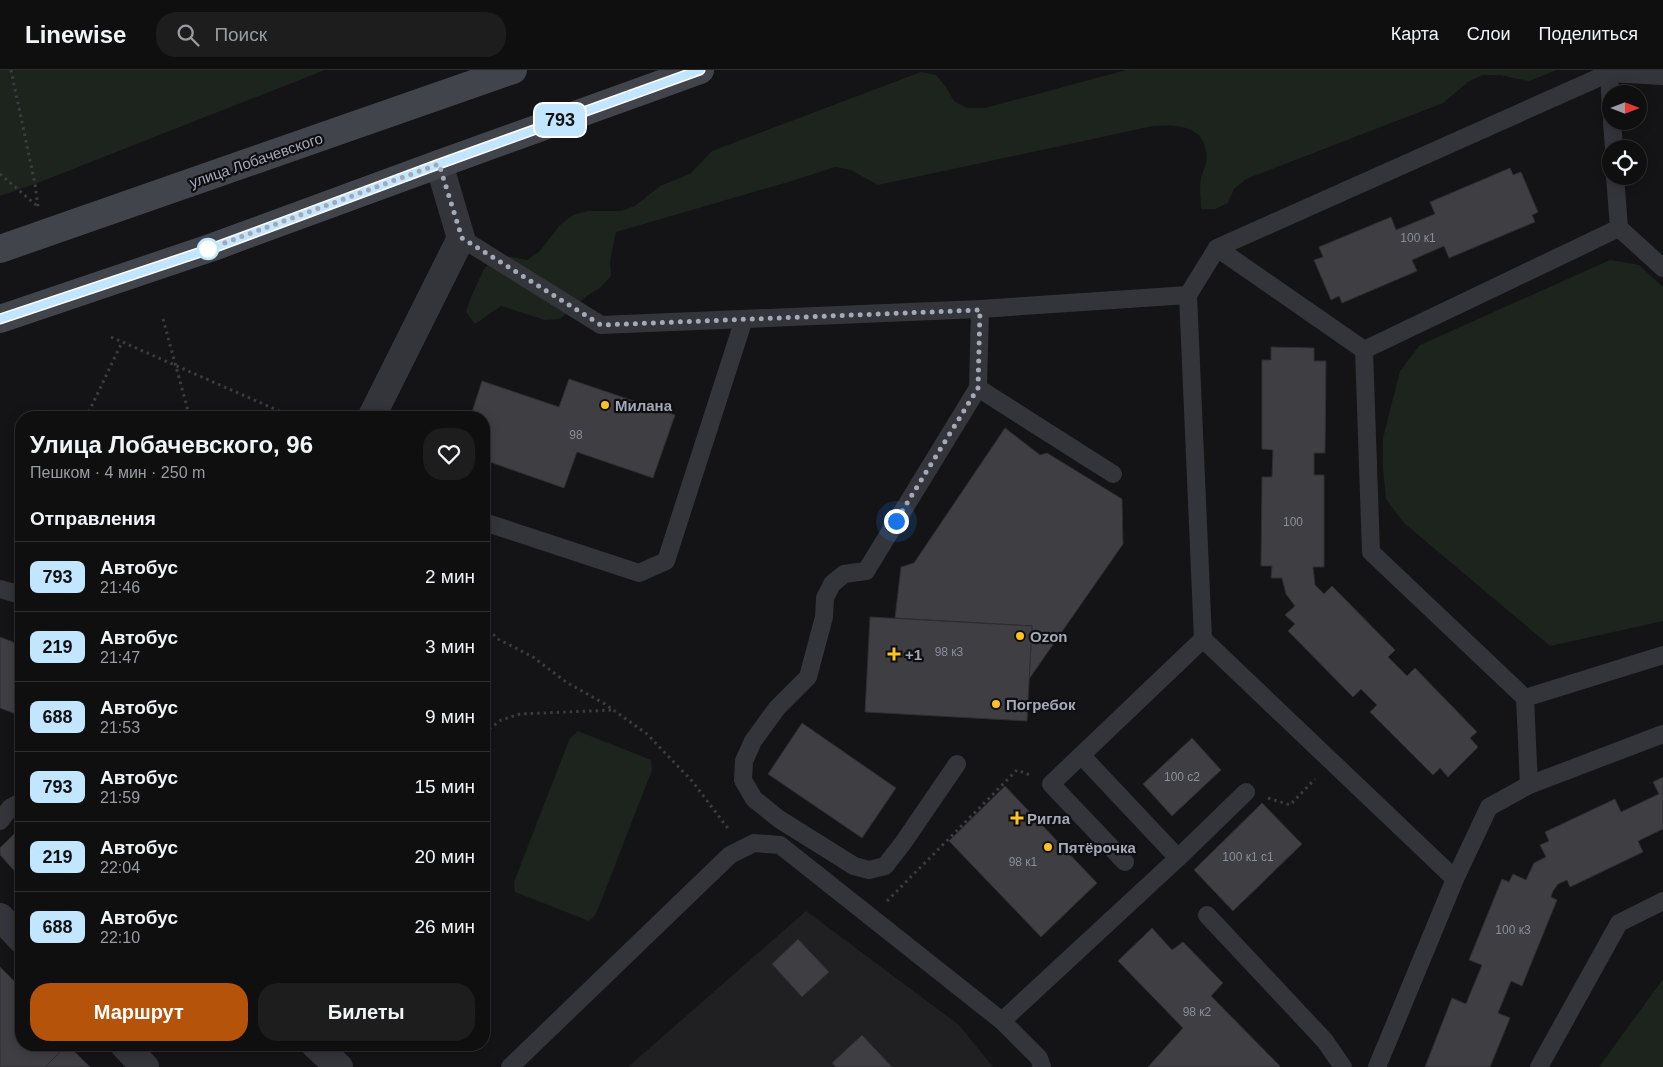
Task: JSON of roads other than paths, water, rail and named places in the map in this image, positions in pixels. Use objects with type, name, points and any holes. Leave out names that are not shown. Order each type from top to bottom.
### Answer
[{"type":"main road","name":"улица Лобачевского","points":[[0,249],[513,70]]},
{"type":"main road","points":[[0,319],[213,248],[700,70]]},
{"type":"street","points":[[375,411],[462,238],[439,164]]},
{"type":"street","points":[[0,917],[15,933]]},
{"type":"street","points":[[130,1051],[146,1067]]},
{"type":"street","points":[[322,1051],[339,1067]]},
{"type":"lane","points":[[1609,74],[1610,85]]},
{"type":"lane","points":[[1455,879],[1203,638],[1188,295],[1217,248],[1609,74],[1663,76]]},
{"type":"lane","points":[[1616,185],[1618,228],[1663,268]]},
{"type":"lane","points":[[1364,350],[1618,228]]},
{"type":"lane","points":[[462,238],[601,325],[980,310],[1188,295]]},
{"type":"lane","points":[[1217,248],[1364,350]]},
{"type":"lane","points":[[957,764],[885,866],[868,870],[854,866],[779,819],[754,799],[743,780],[744,761],[753,741],[777,708],[808,677],[824,617],[825,598],[832,584],[844,574],[866,571],[978,388],[980,310]]},
{"type":"lane","points":[[490,524],[639,573],[666,561],[744,319]]},
{"type":"lane","points":[[1364,350],[1371,552],[1525,698],[1529,784]]},
{"type":"lane","points":[[978,388],[1113,474]]},
{"type":"lane","points":[[0,589],[15,593]]},
{"type":"lane","points":[[1124,862],[1051,784],[1203,638]]},
{"type":"lane","points":[[1525,698],[1663,655]]},
{"type":"lane","points":[[1377,1067],[1455,879],[1489,807],[1529,784],[1663,734]]},
{"type":"lane","points":[[1082,756],[1178,858]]},
{"type":"lane","points":[[1002,1021],[1178,858],[1246,792]]},
{"type":"lane","points":[[510,1067],[730,855],[754,843],[780,846],[1002,1021],[1039,1058],[1042,1067]]},
{"type":"lane","points":[[1539,1067],[1619,923],[1663,901]]},
{"type":"lane","points":[[1207,915],[1325,1041],[1343,1067]]},
{"type":"place","name":"Милана","points":[[605,405]]},
{"type":"place","name":"Ozon","points":[[1020,636]]},
{"type":"place","name":"+1","points":[[894,654]]},
{"type":"place","name":"Погребок","points":[[996,704]]},
{"type":"place","name":"Ригла","points":[[1017,818]]},
{"type":"place","name":"Пятёрочка","points":[[1048,847]]}]
